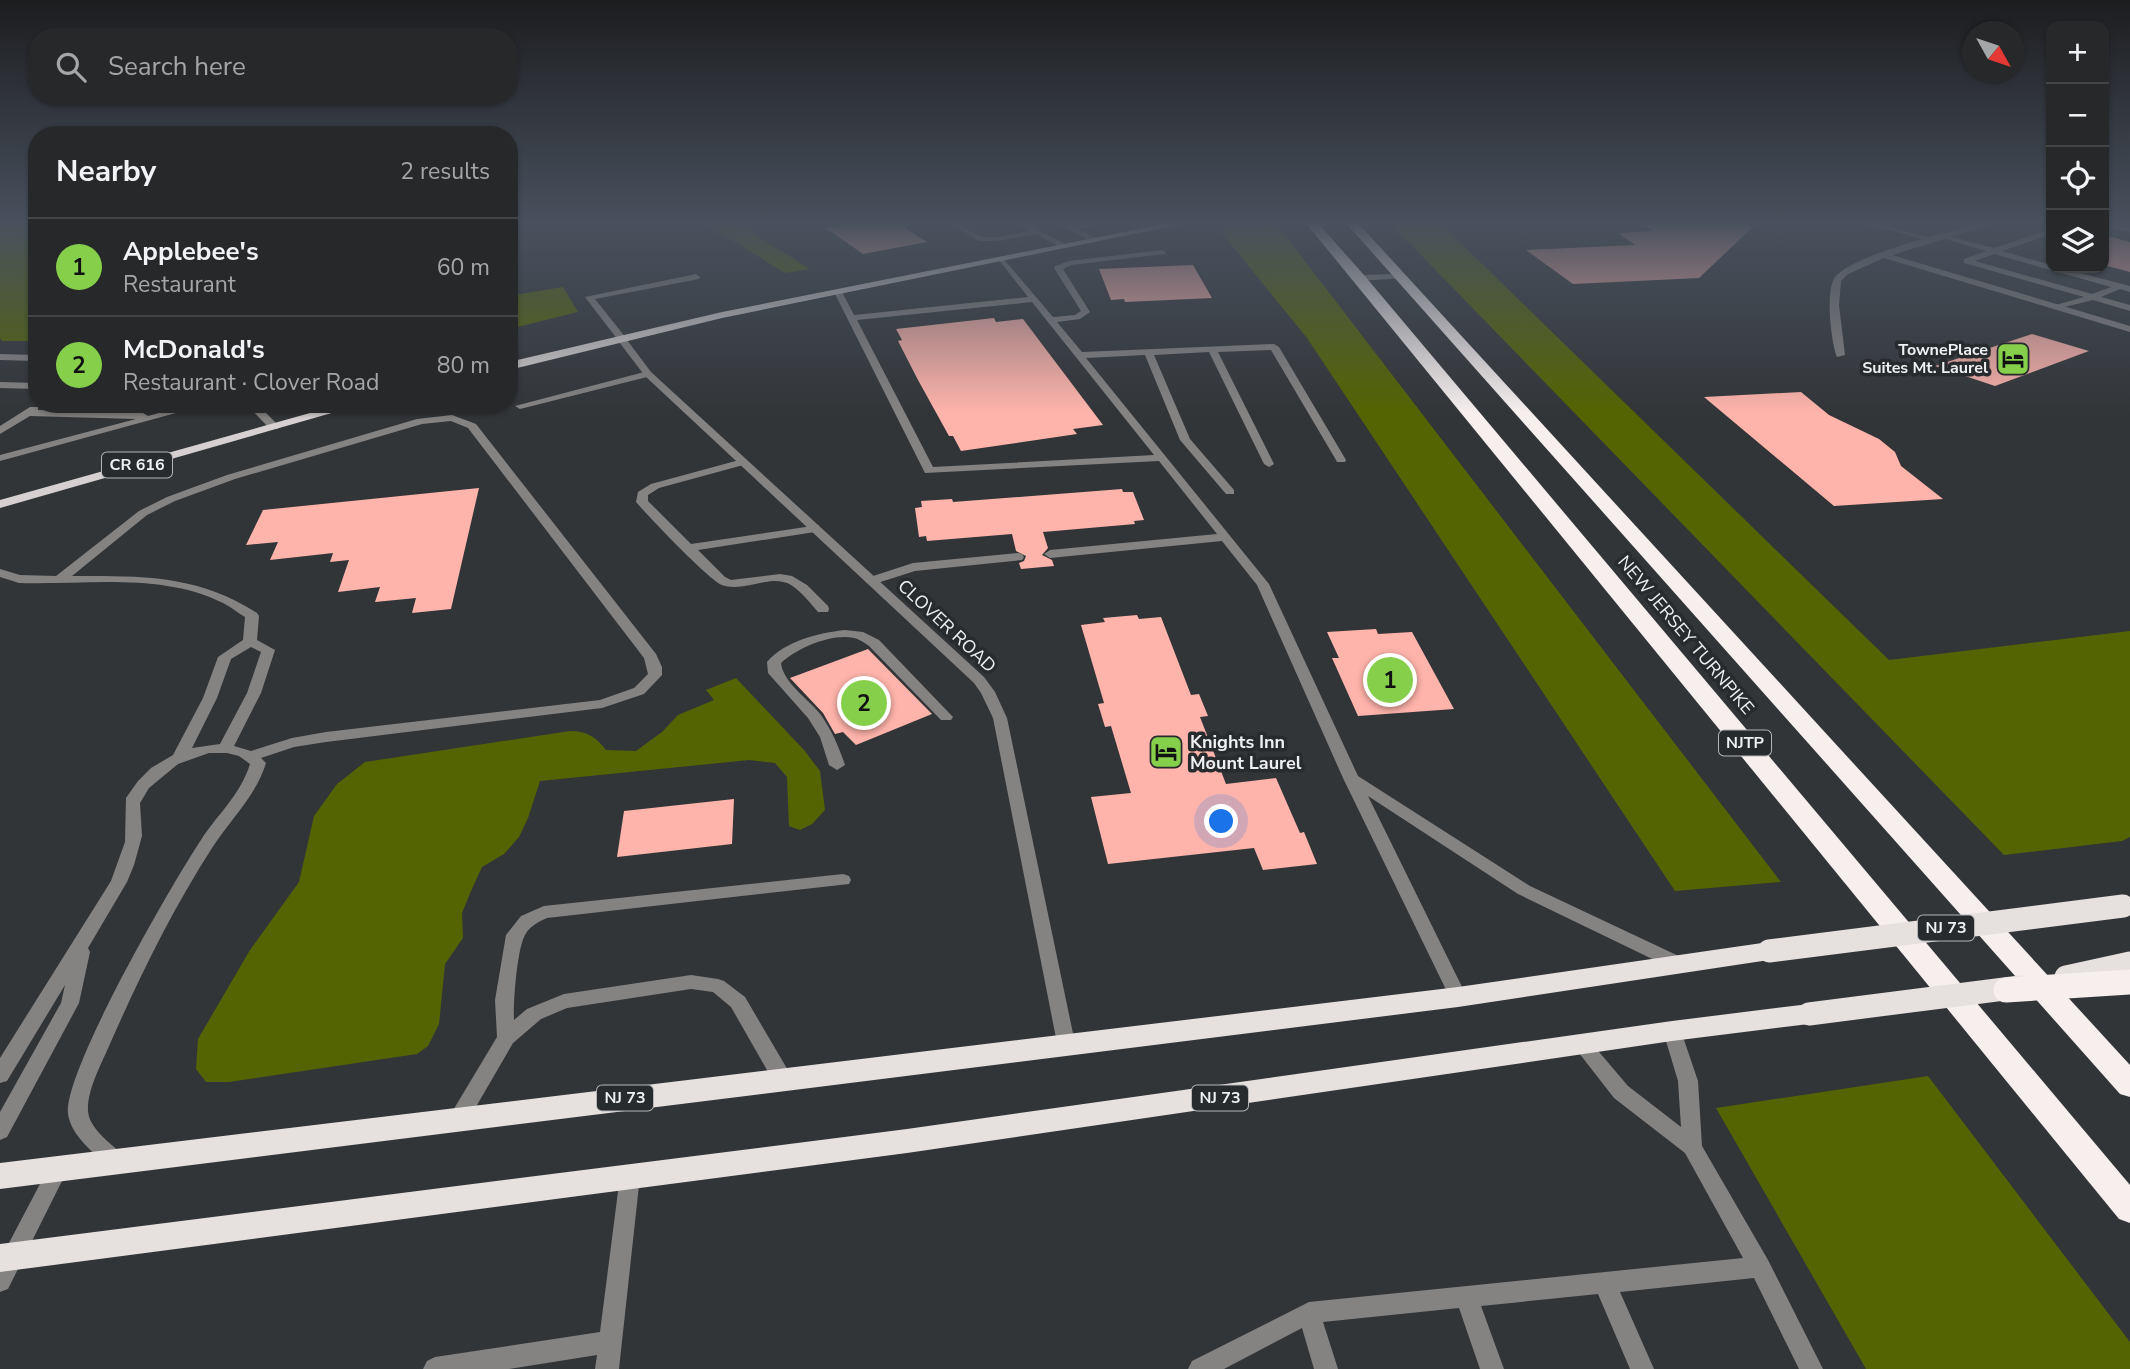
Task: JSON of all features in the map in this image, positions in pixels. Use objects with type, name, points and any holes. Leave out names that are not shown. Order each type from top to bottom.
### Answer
[{"type":"highway","name":"NEW JERSEY TURNPIKE","points":[[1367,286],[2130,1209]]},
{"type":"highway","name":"NEW JERSEY TURNPIKE","points":[[1410,286],[2130,1085]]},
{"type":"highway","name":"NJ 73","points":[[0,1176],[1066,1043],[1458,997],[1769,951],[2126,906]]},
{"type":"highway","name":"NJ 73","points":[[4,1265],[630,1176],[1114,1113],[1672,1031],[2006,990],[2130,963]]},
{"type":"highway","points":[[2006,990],[2130,982]]},
{"type":"main road","points":[[518,364],[621,338],[868,286]]},
{"type":"main road","name":"CR 616","points":[[0,504],[325,413]]},
{"type":"street","name":"CLOVER ROAD","points":[[648,286],[589,297],[648,374],[979,680],[993,702],[1000,718],[1066,1043]]},
{"type":"street","points":[[1024,286],[1227,537],[1271,597],[1351,778],[1458,997]]},
{"type":"street","points":[[1052,320],[1077,317],[1086,312],[1069,286]]},
{"type":"street","points":[[1835,286],[1834,298],[1840,355]]},
{"type":"street","points":[[1988,286],[2130,328]]},
{"type":"street","points":[[2054,286],[2130,308]]},
{"type":"street","points":[[2059,307],[2120,286],[2130,289]]},
{"type":"street","points":[[838,292],[929,471],[1162,457]]},
{"type":"street","points":[[851,318],[1035,299]]},
{"type":"street","points":[[1080,355],[1274,347],[1341,460]]},
{"type":"street","points":[[1212,349],[1269,464]]},
{"type":"street","points":[[1148,352],[1185,440],[1230,492]]},
{"type":"street","points":[[0,357],[28,358]]},
{"type":"street","points":[[520,406],[648,374]]},
{"type":"street","points":[[0,385],[28,386]]},
{"type":"street","points":[[0,431],[27,413],[159,416]]},
{"type":"street","points":[[0,458],[170,413]]},
{"type":"street","points":[[260,413],[274,427]]},
{"type":"street","points":[[59,580],[143,513],[189,491],[421,421],[452,418],[472,426],[656,667],[655,675],[648,684],[615,701],[326,737],[292,743],[251,756]]},
{"type":"street","points":[[743,462],[655,486],[642,494],[642,502],[727,584],[789,579],[823,609]]},
{"type":"street","points":[[688,548],[815,528]]},
{"type":"street","points":[[1050,554],[1227,537]]},
{"type":"street","points":[[871,581],[913,567],[1018,557]]},
{"type":"street","points":[[0,573],[19,579],[170,583],[219,594],[254,617],[250,642],[225,657],[210,698],[179,758]]},
{"type":"street","points":[[837,765],[832,743],[824,728],[775,673],[774,662],[788,651],[839,634],[861,635],[874,643],[946,717]]},
{"type":"street","points":[[225,749],[254,693],[268,650],[250,642]]},
{"type":"street","points":[[0,1075],[119,881],[130,856],[135,833],[132,807],[135,797],[152,777],[179,758],[203,750],[225,749],[251,756],[258,763],[251,784],[225,815],[184,881],[99,1045],[79,1095],[78,1110],[82,1125],[117,1162]]},
{"type":"street","points":[[1351,778],[1524,890],[1679,964]]},
{"type":"street","points":[[506,1038],[504,1000],[515,935],[527,920],[544,912],[843,880]]},
{"type":"street","points":[[0,1131],[70,1003],[83,940]]},
{"type":"street","points":[[459,1118],[506,1038],[534,1014],[564,1001],[691,982],[718,986],[738,1002],[782,1078]]},
{"type":"street","points":[[1672,1031],[1688,1081],[1692,1147]]},
{"type":"street","points":[[1581,1044],[1620,1091],[1692,1147],[1760,1267],[1811,1369]]},
{"type":"street","points":[[4,1265],[58,1169]]},
{"type":"street","points":[[607,1369],[630,1176]]},
{"type":"street","points":[[1200,1369],[1309,1313],[1760,1267]]},
{"type":"street","points":[[1605,1283],[1642,1369]]},
{"type":"street","points":[[1466,1297],[1492,1369]]},
{"type":"street","points":[[1309,1313],[1326,1369]]},
{"type":"street","points":[[435,1369],[610,1342]]},
{"type":"green space","points":[[0,286],[28,286],[28,341],[2,341]]},
{"type":"green space","points":[[1265,286],[1324,286],[1781,882],[1675,891],[1307,338]]},
{"type":"green space","points":[[1451,286],[1505,286],[1889,660],[2130,631],[2130,837],[2122,841],[2004,855]]},
{"type":"green space","points":[[563,287],[578,312],[518,327],[518,294]]},
{"type":"green space","points":[[736,678],[804,750],[820,771],[825,810],[812,824],[800,830],[789,826],[787,777],[775,763],[749,760],[540,781],[519,837],[504,854],[482,867],[471,891],[462,913],[463,938],[445,964],[439,1024],[428,1046],[417,1054],[229,1082],[206,1082],[196,1069],[198,1039],[250,950],[299,882],[314,816],[337,784],[365,762],[570,731],[591,736],[606,750],[636,751],[662,732],[678,715],[714,700],[706,690]]},
{"type":"green space","points":[[1928,1076],[2130,1342],[2130,1369],[1866,1369],[1716,1108]]},
{"type":"building","points":[[1106,286],[1205,286],[1212,298],[1125,302],[1124,299],[1111,300]]},
{"type":"building","points":[[994,318],[996,322],[1023,319],[1103,425],[1073,429],[1077,434],[961,451],[953,436],[949,436],[918,380],[898,341],[902,340],[896,329]]},
{"type":"building","name":"TownePlace Suites Mt. Laurel","points":[[2032,334],[2089,351],[1995,386],[1935,366]]},
{"type":"building","points":[[1801,392],[1829,415],[1879,439],[1895,452],[1901,466],[1943,499],[1834,506],[1704,397]]},
{"type":"building","points":[[479,488],[451,609],[412,613],[416,598],[375,602],[380,587],[338,592],[349,560],[330,562],[333,553],[270,560],[278,542],[246,545],[263,510]]},
{"type":"building","points":[[1122,489],[1123,492],[1133,492],[1144,520],[1134,521],[1135,524],[1043,532],[1048,548],[1042,555],[1052,560],[1054,566],[1021,569],[1019,563],[1024,561],[1026,556],[1016,551],[1012,534],[927,541],[926,536],[919,537],[915,508],[922,507],[921,501],[952,499],[953,502]]},
{"type":"building","name":"Knights Inn Mount Laurel","points":[[1137,615],[1139,619],[1161,617],[1191,695],[1199,694],[1208,716],[1200,717],[1226,784],[1276,778],[1317,864],[1263,870],[1254,848],[1108,864],[1091,797],[1131,793],[1111,726],[1105,727],[1098,704],[1104,703],[1081,625],[1105,622],[1103,618]]},
{"type":"building","points":[[1376,629],[1378,634],[1412,632],[1454,709],[1358,716],[1332,658],[1339,658],[1327,632]]},
{"type":"building","points":[[868,649],[932,714],[856,745],[843,732],[835,734],[823,713],[790,678]]},
{"type":"building","points":[[734,799],[732,844],[617,857],[624,811]]},
{"type":"place","name":"TownePlace Suites Mt. Laurel","points":[[2013,359]]},
{"type":"place","name":"Applebee's","points":[[1390,680]]},
{"type":"place","name":"McDonald's","points":[[864,703]]},
{"type":"place","name":"Knights Inn Mount Laurel","points":[[1166,752]]}]
